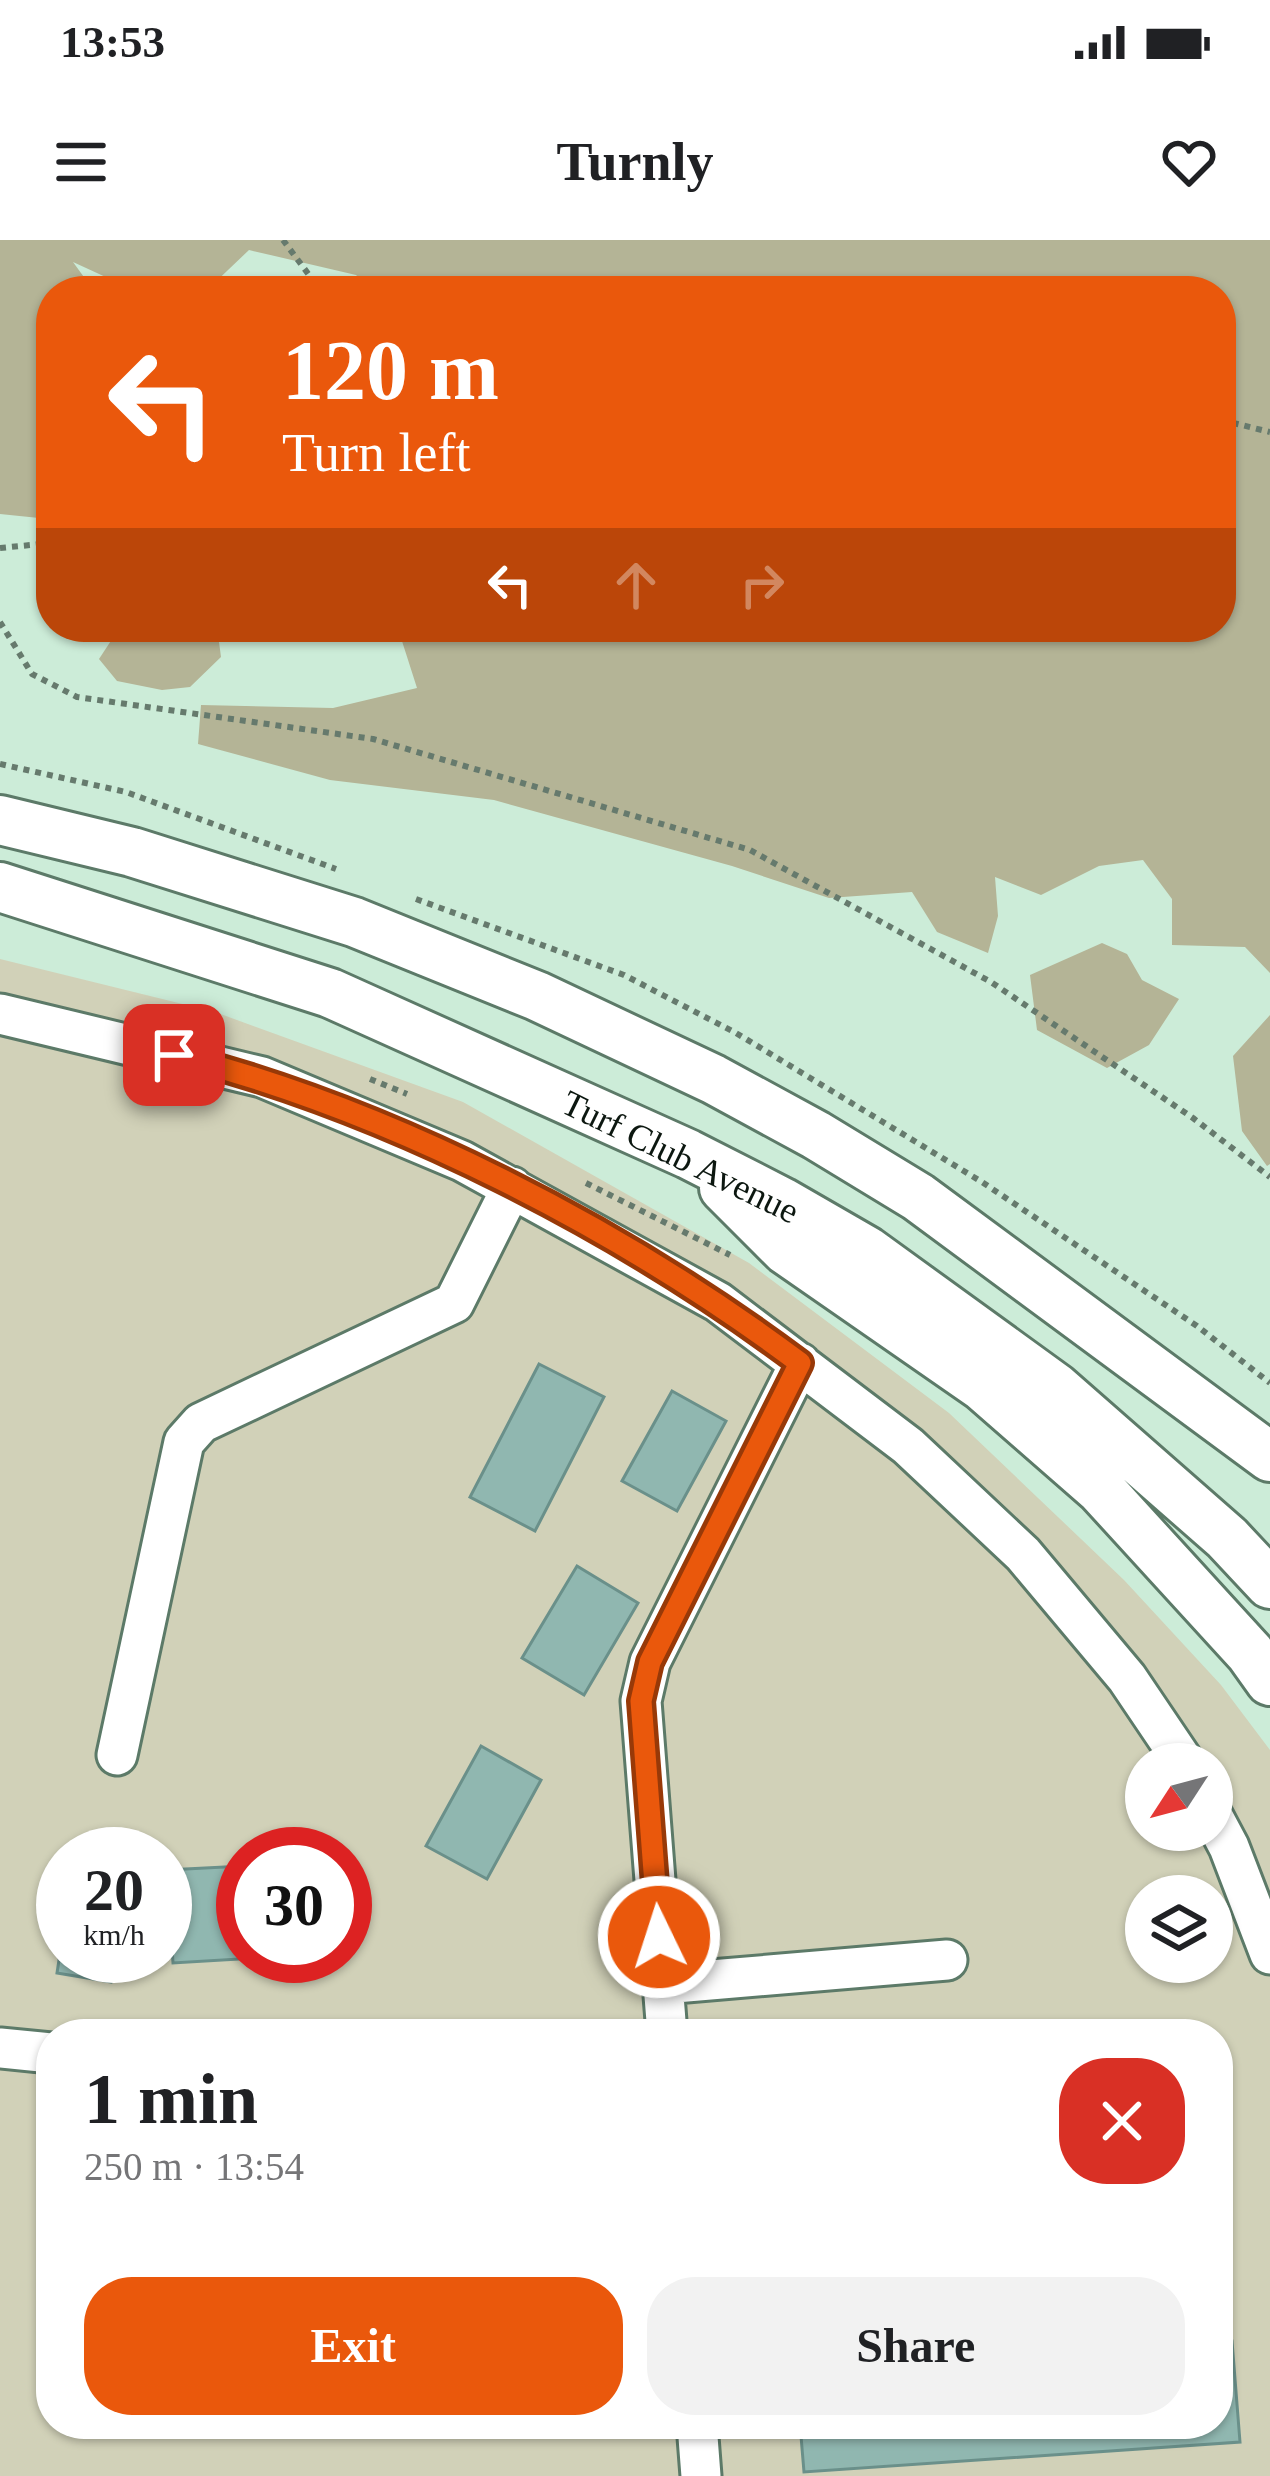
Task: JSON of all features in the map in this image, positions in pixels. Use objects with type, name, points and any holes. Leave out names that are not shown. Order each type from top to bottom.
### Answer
[{"type":"main road","points":[[0,820],[132,851],[355,922],[537,996],[713,1079],[918,1198],[1270,1457]]},
{"type":"main road","name":"Turf Club Avenue","points":[[0,887],[330,993],[688,1154],[867,1251],[1056,1388],[1227,1538],[1270,1583]]},
{"type":"main road","points":[[688,1154],[786,1250],[982,1386],[1101,1490],[1270,1681]]},
{"type":"street","points":[[0,1013],[262,1077],[462,1161],[718,1301],[908,1446],[1023,1554],[1126,1678],[1171,1743]]},
{"type":"street","points":[[117,1755],[190,1431],[454,1303],[512,1187]]},
{"type":"street","points":[[666,2019],[641,1701],[650,1662],[800,1363]]},
{"type":"street","points":[[1231,1851],[1270,1954]]},
{"type":"street","points":[[663,1984],[946,1960]]},
{"type":"street","points":[[0,2048],[36,2052]]},
{"type":"street","points":[[698,2439],[700,2476]]},
{"type":"path","points":[[284,240],[310,276]]},
{"type":"path","points":[[1236,424],[1270,432]]},
{"type":"path","points":[[0,548],[36,544]]},
{"type":"path","points":[[0,622],[32,674],[77,697],[373,739],[750,850],[991,982],[1192,1118],[1270,1177]]},
{"type":"green space","points":[[0,240],[1270,240],[1270,973],[1245,947],[1172,945],[1172,899],[1143,860],[1099,866],[1041,895],[995,877],[998,916],[988,953],[937,932],[912,892],[829,898],[494,800],[330,780],[198,744],[201,705],[333,708],[417,688],[402,642],[1236,642],[1236,276],[357,276],[249,250],[222,276],[103,276],[73,262],[83,276],[36,276],[36,518],[0,514]]},
{"type":"green space","points":[[110,642],[219,642],[221,657],[190,687],[162,690],[117,681],[99,659]]},
{"type":"green space","points":[[1102,943],[1127,954],[1142,980],[1179,999],[1149,1045],[1107,1068],[1037,1030],[1030,975]]},
{"type":"green space","points":[[0,959],[215,1012],[463,1102],[749,1263],[949,1413],[1124,1580],[1221,1685],[1270,1750],[1270,2476],[0,2476]]},
{"type":"green space","points":[[1270,1015],[1267,1166],[1242,1131],[1233,1056]]},
{"type":"building","points":[[539,1364],[604,1397],[535,1531],[470,1497]]},
{"type":"building","points":[[672,1391],[726,1421],[677,1511],[622,1481]]},
{"type":"building","points":[[577,1566],[638,1603],[584,1695],[522,1658]]},
{"type":"building","points":[[481,1746],[541,1780],[487,1879],[426,1846]]},
{"type":"building","points":[[216,1867],[216,1960],[192,1962],[192,1869]]},
{"type":"building","points":[[1233,2354],[1240,2442],[804,2472],[801,2439],[1233,2439]]},
{"type":"route","points":[[174,1055],[262,1077],[462,1161],[718,1301],[800,1363],[650,1662],[641,1701],[659,1937]]}]
